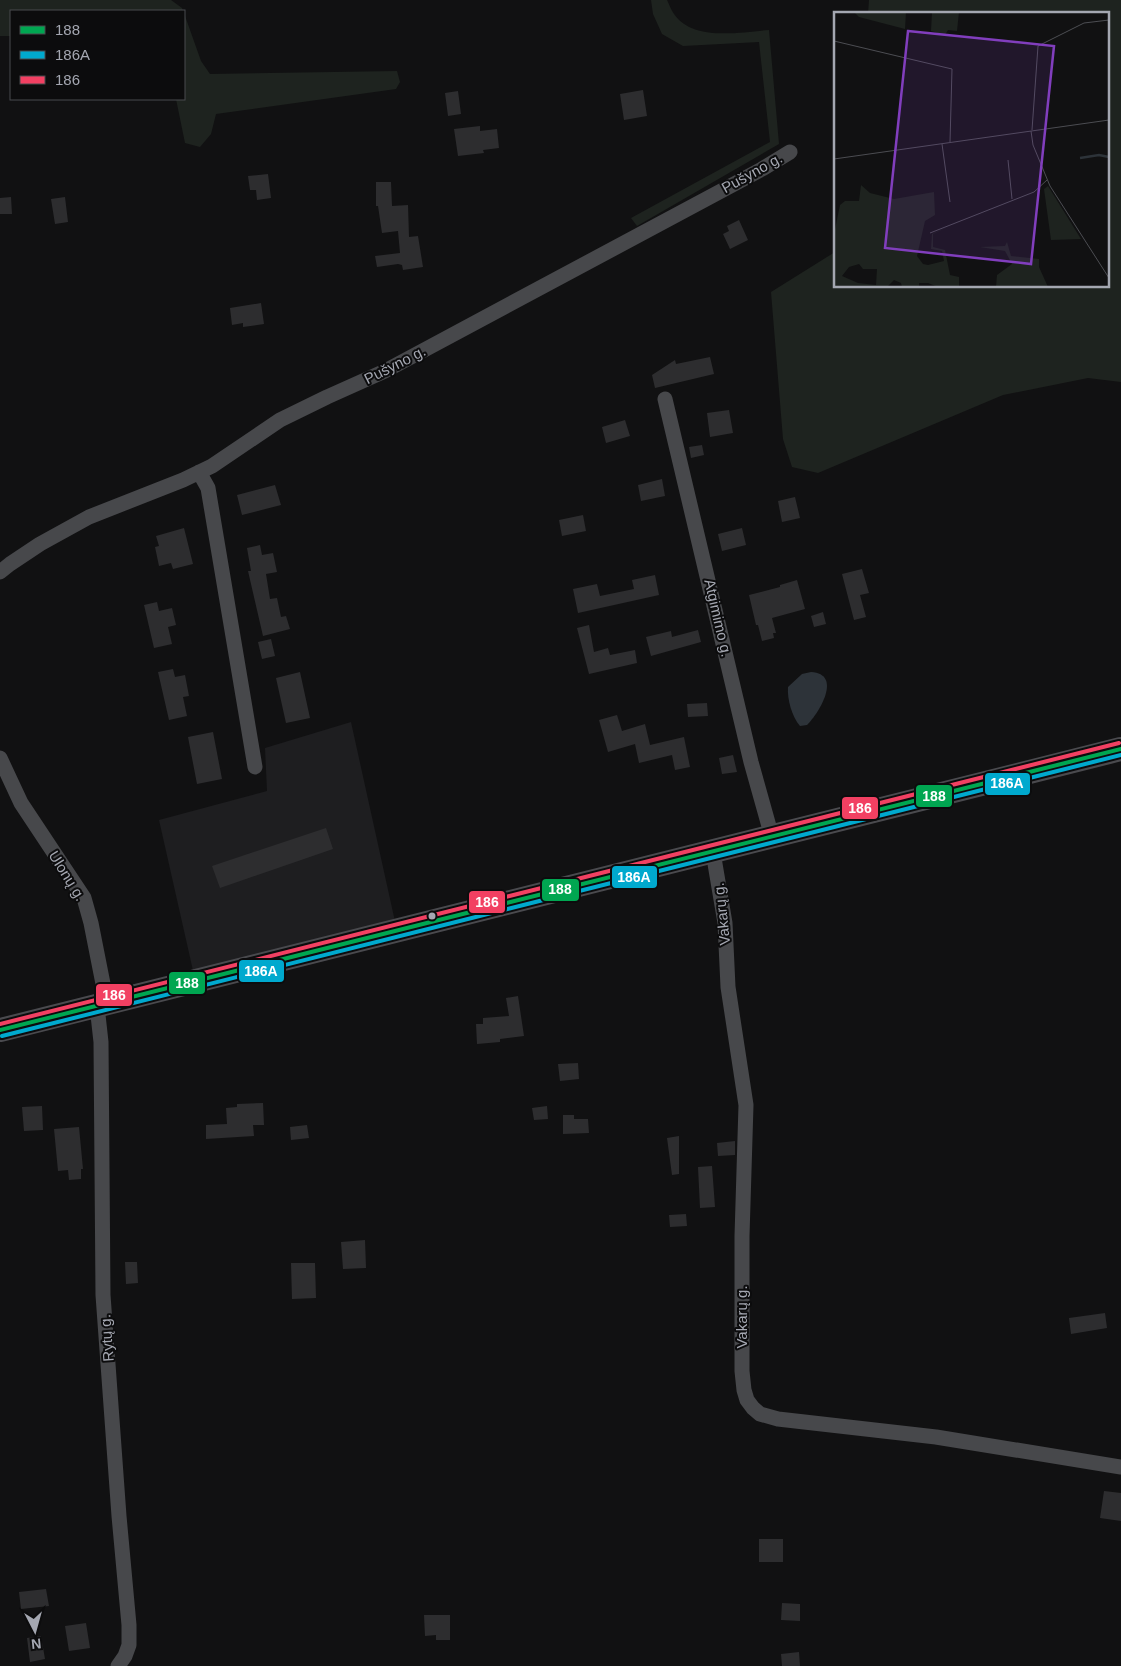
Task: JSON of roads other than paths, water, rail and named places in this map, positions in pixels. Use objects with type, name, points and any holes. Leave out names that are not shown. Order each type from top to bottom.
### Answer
[{"type":"main road","points":[[0,1030],[1121,749]]},
{"type":"street","name":"Pušyno g.","points":[[0,572],[40,544],[89,517],[183,480],[212,466],[280,420],[385,371],[762,169],[790,152]]},
{"type":"street","name":"Atgimimo g.","points":[[665,399],[751,762],[772,837]]},
{"type":"street","points":[[199,472],[208,488],[255,767]]},
{"type":"street","name":"Ulonų g.","points":[[0,758],[21,803],[84,898],[91,923],[102,1005]]},
{"type":"street","name":"Vakarų g.","points":[[713,852],[725,923],[728,987],[746,1105],[742,1236],[742,1371],[746,1400],[760,1414],[778,1419],[936,1437],[1121,1467]]},
{"type":"street","name":"Rytų g.","points":[[102,1005],[103,1295],[119,1516],[130,1625],[129,1645],[125,1656],[118,1666]]}]
